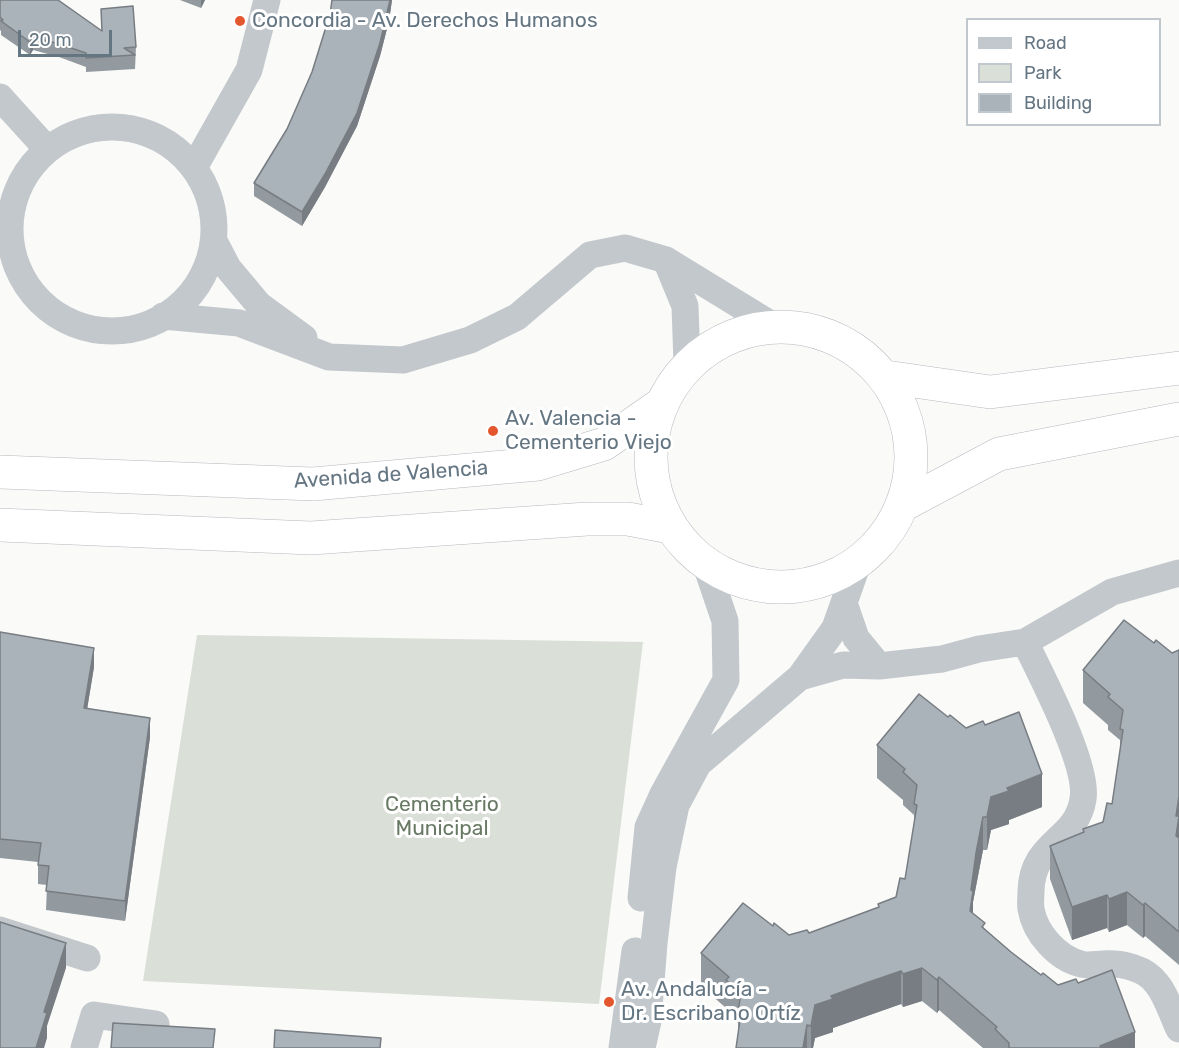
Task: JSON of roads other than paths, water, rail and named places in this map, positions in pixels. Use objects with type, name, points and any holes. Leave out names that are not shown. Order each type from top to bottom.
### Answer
[{"type":"highway","points":[[772,325],[815,329],[855,347],[886,377],[907,416],[913,461],[903,505],[885,537],[858,563],[822,581],[782,588],[743,582],[706,565],[687,548],[670,527],[653,489],[650,447],[660,405],[687,364],[726,337],[772,325]]},
{"type":"highway","points":[[886,377],[990,392],[1179,368]]},
{"type":"highway","name":"Avenida de Valencia","points":[[0,472],[313,484],[538,464],[604,444],[660,405]]},
{"type":"highway","points":[[903,505],[999,454],[1179,419]]},
{"type":"highway","points":[[0,525],[311,538],[587,519],[628,519],[670,527]]},
{"type":"street","points":[[196,164],[249,70],[267,0]]},
{"type":"street","points":[[0,97],[47,149]]},
{"type":"street","points":[[118,126],[153,134],[196,164],[214,215],[214,241],[196,287],[179,307],[148,325],[108,331],[85,327],[52,313],[39,301],[18,271],[9,224],[14,199],[29,168],[47,149],[93,128],[118,126]]},
{"type":"street","points":[[214,241],[228,268],[260,305],[329,357]]},
{"type":"street","points":[[163,316],[239,323],[329,357],[403,360],[470,340],[516,317],[590,255],[625,248],[666,260],[772,325]]},
{"type":"street","points":[[666,260],[685,306],[687,364]]},
{"type":"street","points":[[642,1048],[648,1021],[663,867],[676,805],[698,764],[800,677],[835,628],[858,563]]},
{"type":"street","points":[[622,1048],[648,827],[663,794],[726,680],[725,621],[706,565]]},
{"type":"street","points":[[800,677],[843,664],[879,666],[942,659],[978,649],[1025,642],[1112,592],[1179,573]]},
{"type":"street","points":[[844,603],[856,638],[879,666]]},
{"type":"street","points":[[1025,642],[1081,770],[1084,799],[1075,824],[1037,861],[1031,878],[1031,909],[1042,937],[1060,954],[1081,964],[1107,963],[1137,968],[1157,983],[1179,1029]]},
{"type":"street","points":[[0,930],[87,958]]},
{"type":"street","points":[[84,1048],[94,1015],[156,1024]]},
{"type":"place","name":"Concordia - Av. Derechos Humanos","points":[[240,21]]},
{"type":"place","name":"Av. Valencia - Cementerio Viejo","points":[[493,431]]},
{"type":"place","name":"Av. Andalucía - Dr. Escribano Ortíz","points":[[609,1002]]},
{"type":"park label","name":"Cementerio Municipal","points":[[442,817]]}]
